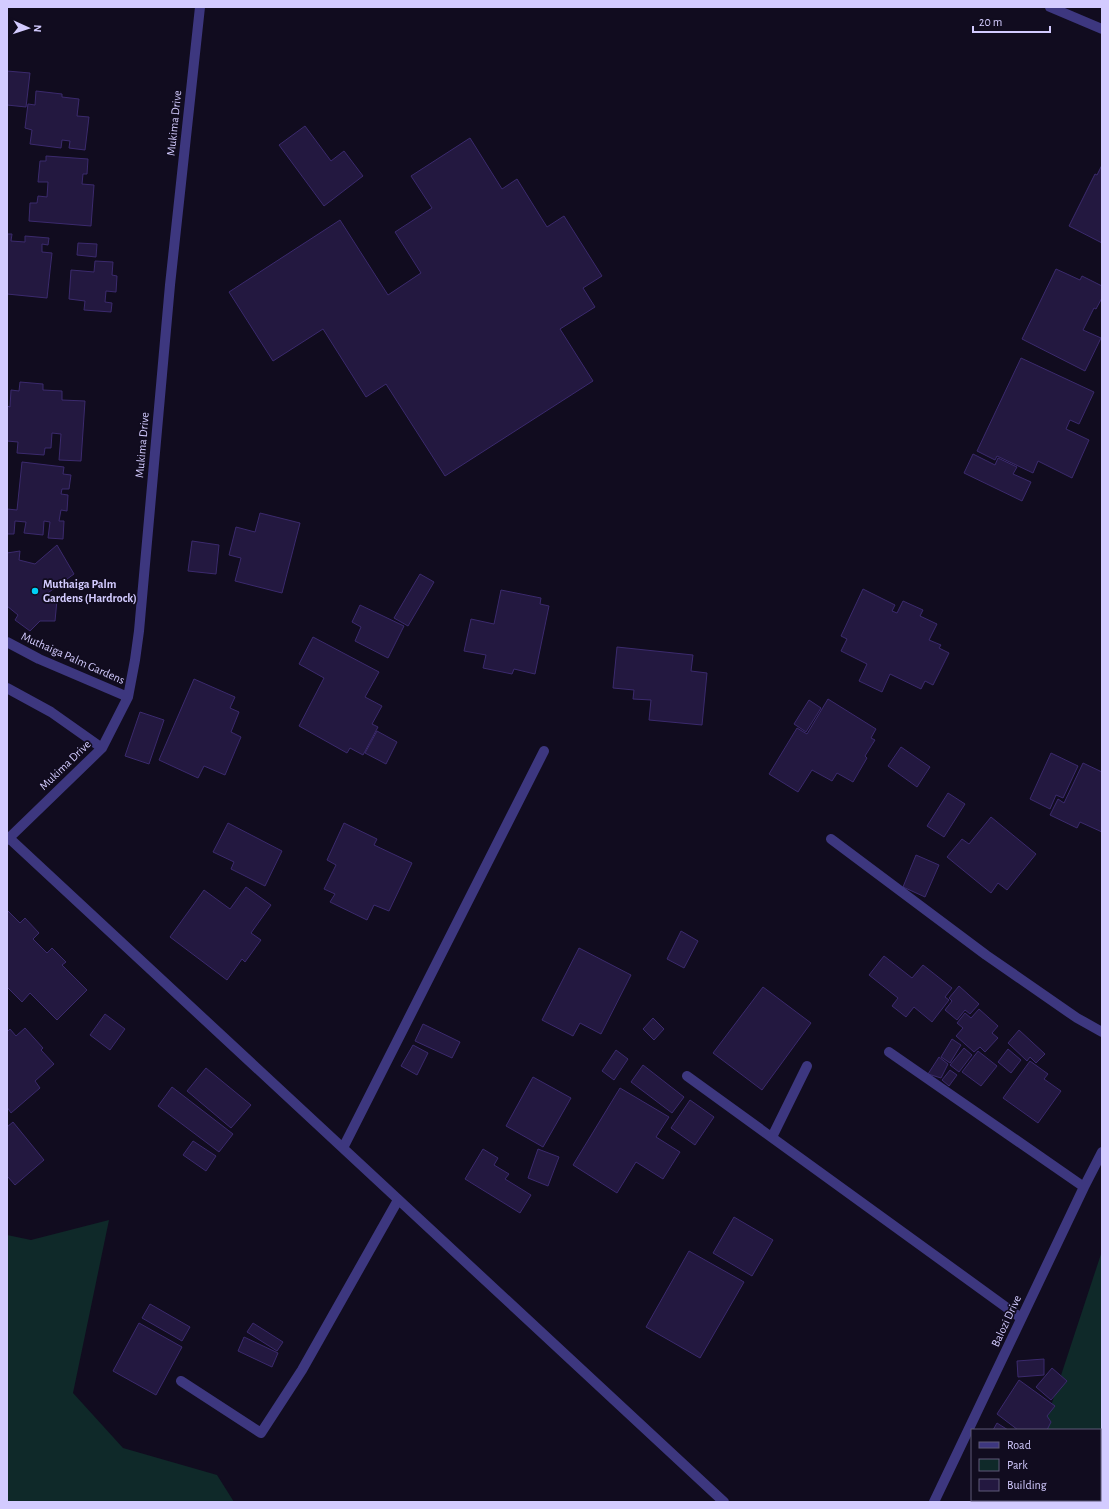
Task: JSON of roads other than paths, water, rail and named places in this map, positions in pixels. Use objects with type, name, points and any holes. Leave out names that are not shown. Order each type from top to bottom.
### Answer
[{"type":"street","name":"Mukima Drive","points":[[8,839],[102,748],[128,697],[139,631],[169,293],[200,7]]},
{"type":"street","points":[[1050,7],[1102,29]]},
{"type":"street","name":"Muthaiga Palm Gardens","points":[[7,642],[39,659],[128,697]]},
{"type":"street","points":[[7,688],[51,712],[102,748]]},
{"type":"street","points":[[342,1148],[544,751]]},
{"type":"street","points":[[8,839],[724,1502]]},
{"type":"street","points":[[831,839],[986,955],[1077,1018],[1102,1032]]},
{"type":"street","points":[[889,1052],[1084,1187]]},
{"type":"street","points":[[772,1137],[807,1066]]},
{"type":"street","points":[[687,1076],[1021,1318]]},
{"type":"street","name":"Balozi Drive","points":[[934,1502],[1102,1152]]},
{"type":"street","points":[[181,1381],[261,1433],[302,1370],[398,1200]]},
{"type":"place","name":"Muthaiga Palm Gardens (Hardrock)","points":[[35,591]]}]
